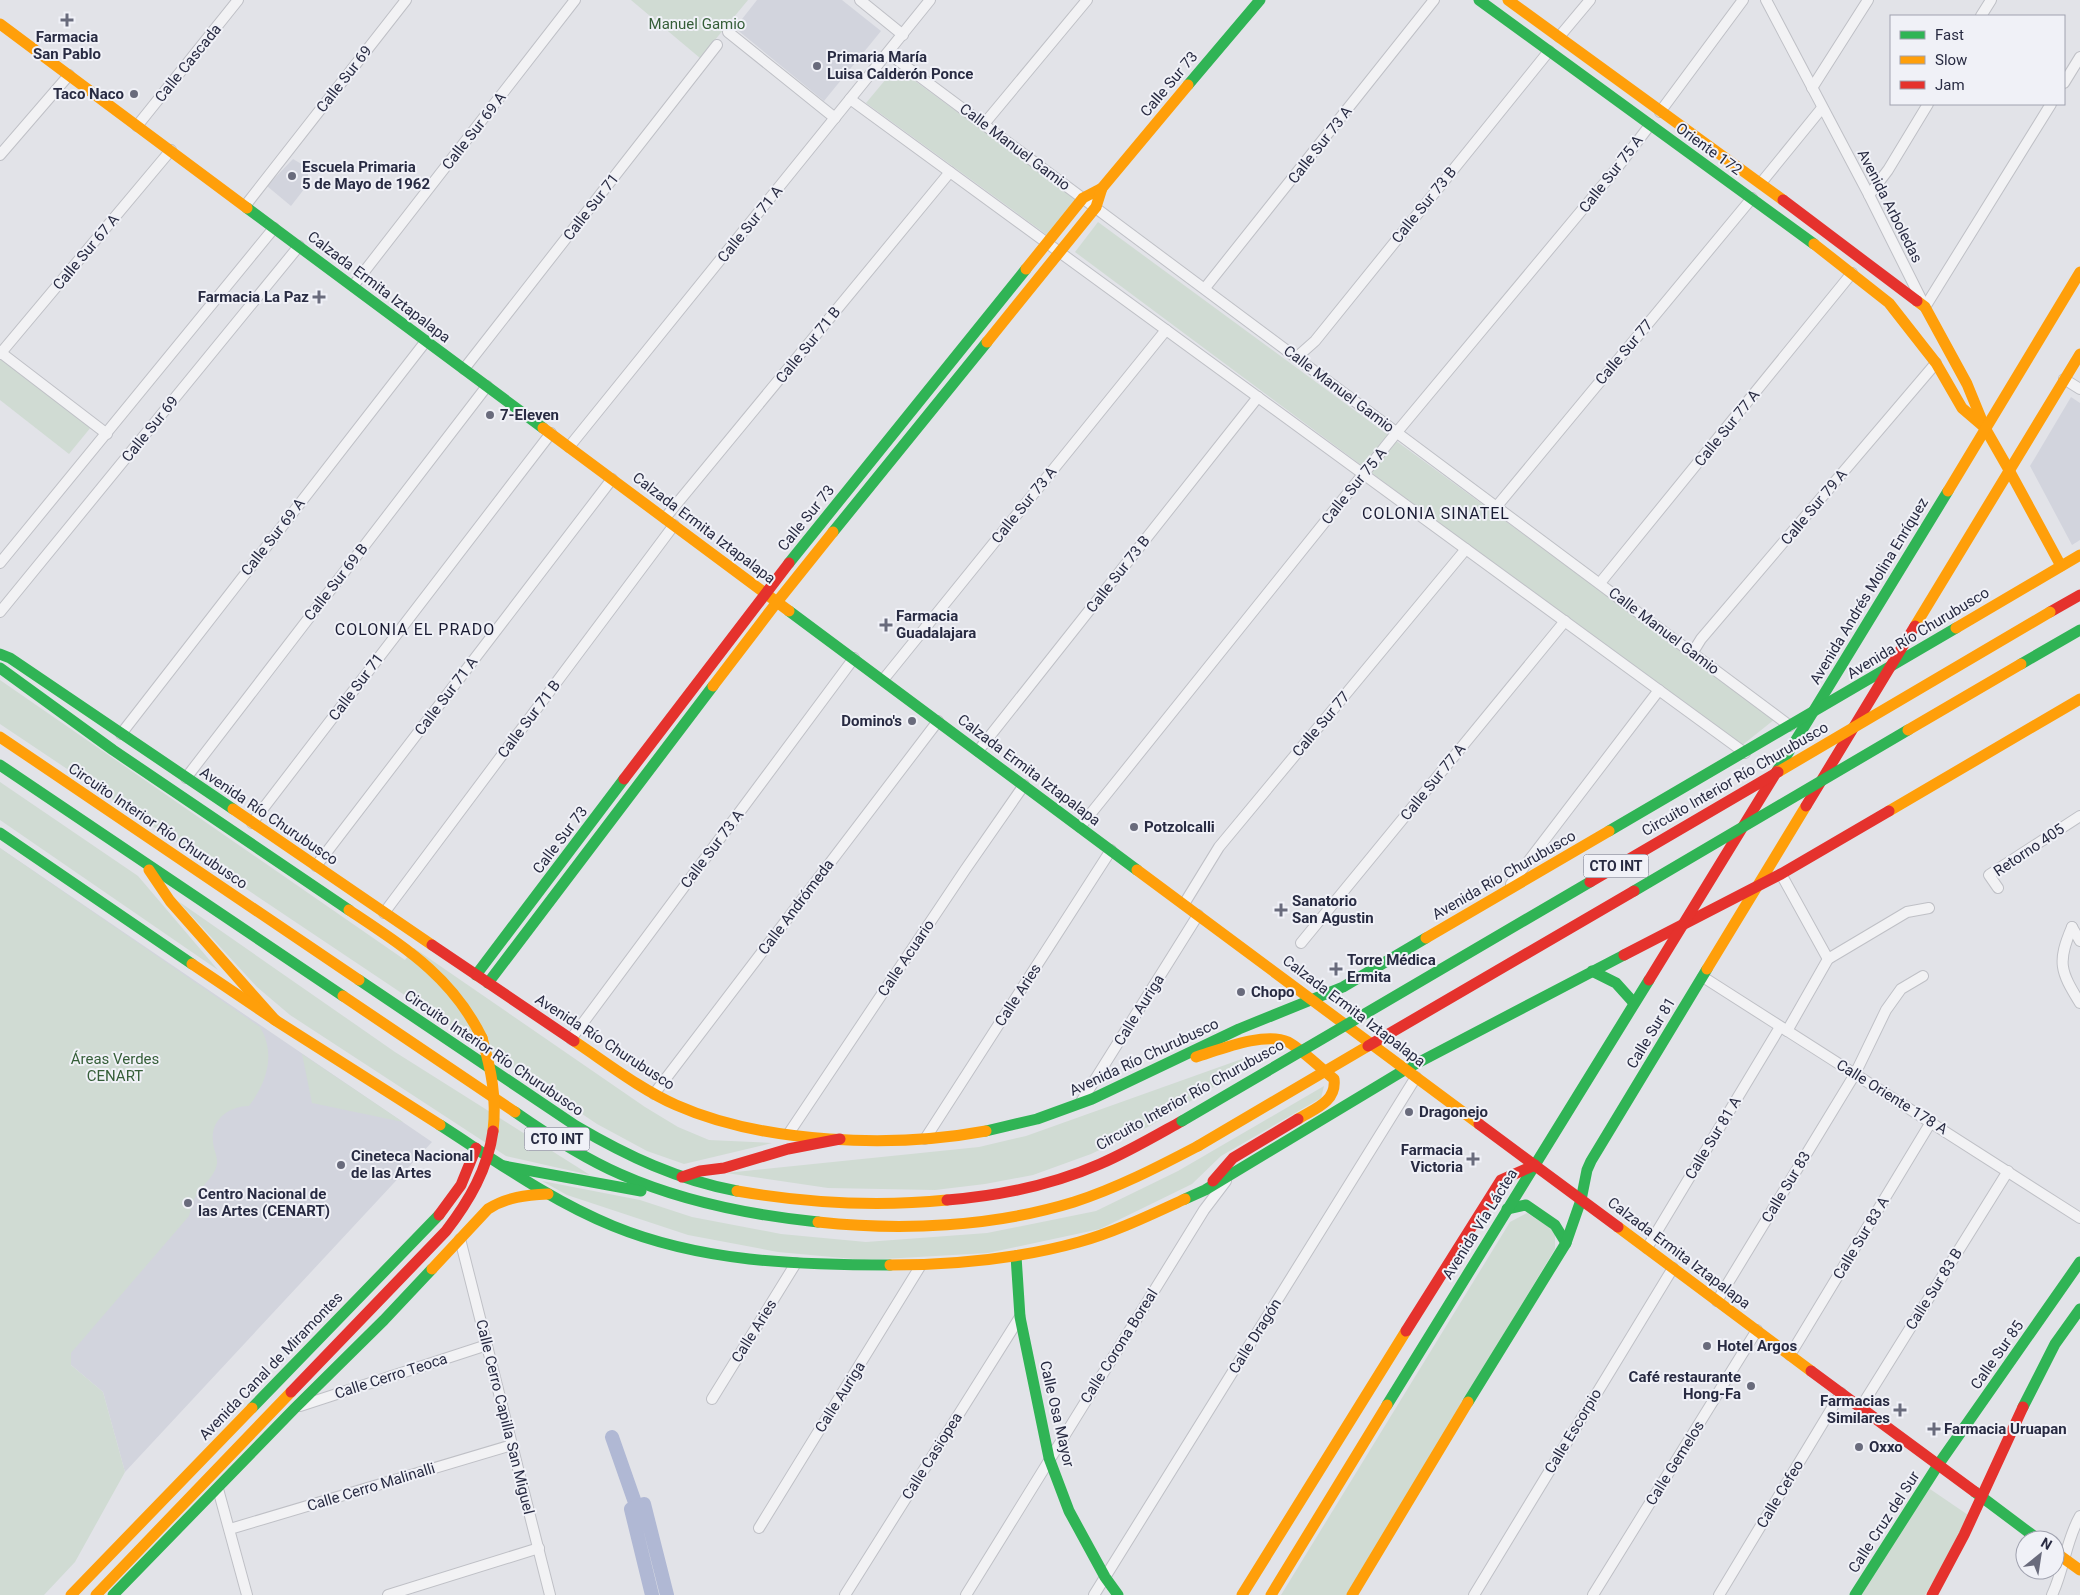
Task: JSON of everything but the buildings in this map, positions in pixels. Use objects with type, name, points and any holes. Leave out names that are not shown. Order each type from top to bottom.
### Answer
[{"type":"main road","name":"Calle Sur 73","points":[[476,975],[765,593],[1083,198],[1102,188],[1260,0]]},
{"type":"main road","name":"Oriente 172","points":[[1479,0],[1852,273],[1889,303],[1914,332]]},
{"type":"main road","name":"Oriente 172","points":[[1508,0],[1660,112],[1761,183],[1925,307]]},
{"type":"main road","name":"Calzada Ermita Iztapalapa","points":[[0,24],[2026,1530]]},
{"type":"main road","name":"Calle Sur 73","points":[[488,983],[777,602],[1096,208],[1102,188]]},
{"type":"main road","name":"Avenida Andrés Molina Enríquez","points":[[1682,925],[1814,712],[2080,272]]},
{"type":"main road","name":"Avenida Arboledas","points":[[1925,307],[1967,384],[1985,428],[2061,566]]},
{"type":"main road","name":"Avenida Arboledas","points":[[1914,332],[1936,363],[1962,408],[1985,428]]},
{"type":"main road","points":[[1758,886],[2080,354]]},
{"type":"main road","name":"Avenida Río Churubusco","points":[[0,654],[10,658],[654,1094],[702,1115],[756,1128],[840,1139],[925,1139],[966,1135],[1008,1127],[1079,1105],[1223,1036],[1356,980],[1507,889],[1745,753],[2080,555]]},
{"type":"main road","name":"Circuito Interior Río Churubusco","points":[[0,736],[576,1126],[620,1152],[710,1186],[816,1202],[893,1204],[960,1199],[1040,1185],[1072,1175],[1127,1151],[1182,1121],[2080,595]]},
{"type":"main road","name":"CTO INT","points":[[0,765],[523,1118],[619,1174],[670,1194],[733,1211],[812,1221],[884,1225],[976,1221],[1029,1213],[1086,1198],[1144,1174],[1198,1146],[2080,630]]},
{"type":"main road","points":[[0,668],[113,750],[423,961],[447,984],[476,1025],[488,1055],[495,1091],[494,1126],[487,1160],[466,1205],[446,1231],[96,1595]]},
{"type":"main road","points":[[0,834],[275,1020],[548,1194],[613,1226],[668,1246],[737,1259],[796,1263],[921,1266],[1016,1256],[1079,1242],[1155,1214],[1205,1190],[1406,1069],[1781,874],[2080,699]]},
{"type":"main road","points":[[144,862],[170,902],[275,1020]]},
{"type":"main road","name":"Calle Sur 81","points":[[1582,1200],[1587,1170],[1591,1160],[1758,886]]},
{"type":"main road","name":"Calle Sur 81","points":[[1535,1165],[1682,925]]},
{"type":"main road","points":[[1592,972],[1607,975],[1617,981],[1634,1003]]},
{"type":"main road","points":[[1168,1064],[1263,1040],[1279,1038],[1288,1042],[1334,1079],[1335,1086],[1327,1102],[1233,1158],[1205,1190]]},
{"type":"main road","points":[[682,1177],[700,1171],[724,1168],[788,1149],[840,1139]]},
{"type":"main road","name":"Avenida Canal de Miramontes","points":[[72,1595],[437,1217],[458,1191],[469,1172],[476,1148]]},
{"type":"main road","name":"Avenida Vía Láctea","points":[[1272,1595],[1535,1165]]},
{"type":"main road","name":"Avenida Vía Láctea","points":[[1242,1595],[1501,1180],[1535,1165]]},
{"type":"main road","points":[[504,1166],[625,1189],[670,1194]]},
{"type":"main road","points":[[114,1595],[498,1202],[515,1196],[548,1194]]},
{"type":"main road","points":[[1352,1595],[1416,1486],[1566,1243],[1582,1200]]},
{"type":"main road","points":[[1507,1209],[1526,1205],[1557,1225],[1563,1232],[1566,1243]]},
{"type":"main road","name":"Calle Osa Mayor","points":[[1016,1256],[1020,1317],[1049,1458],[1069,1511],[1105,1577],[1118,1595]]},
{"type":"main road","name":"Calle Sur 85","points":[[1938,1465],[2080,1262]]},
{"type":"main road","points":[[360,1295],[357,1309],[362,1318],[372,1323],[384,1320]]},
{"type":"main road","points":[[1932,1595],[1983,1498],[2028,1396],[2053,1347],[2080,1309]]},
{"type":"main road","points":[[336,1320],[346,1322],[354,1328],[357,1338],[353,1349]]},
{"type":"main road","name":"Calle Cruz del Sur","points":[[1855,1595],[1938,1465]]},
{"type":"main road","points":[[153,1536],[176,1519],[198,1508]]},
{"type":"main road","points":[[2065,1559],[2080,1570]]},
{"type":"street","name":"Calle Cascada","points":[[137,126],[238,0]]},
{"type":"street","name":"Calle Sur 69","points":[[245,206],[406,0]]},
{"type":"street","name":"Calle Sur 69 A","points":[[354,286],[575,0]]},
{"type":"street","points":[[860,0],[902,35]]},
{"type":"street","name":"Calle Sur 71 A","points":[[569,447],[930,0]]},
{"type":"street","points":[[984,124],[1087,0]]},
{"type":"street","name":"Calle Sur 73 A","points":[[1205,288],[1434,0]]},
{"type":"street","points":[[1559,37],[1590,0]]},
{"type":"street","points":[[1660,112],[1743,0]]},
{"type":"street","name":"Avenida Arboledas","points":[[1766,0],[1925,307]]},
{"type":"street","points":[[1812,88],[1868,0]]},
{"type":"street","points":[[1982,15],[1991,0]]},
{"type":"street","points":[[728,32],[835,118]]},
{"type":"street","name":"Calle Sur 71","points":[[464,369],[717,45]]},
{"type":"street","name":"Calle Sur 73 B","points":[[1298,357],[1315,341],[1549,51]]},
{"type":"street","name":"Calle Manuel Gamio","points":[[888,53],[1298,357],[1790,726]]},
{"type":"street","points":[[2065,81],[2080,57]]},
{"type":"street","points":[[0,155],[69,75]]},
{"type":"street","points":[[850,98],[1745,753]]},
{"type":"street","points":[[1868,195],[1888,170],[1927,105]]},
{"type":"street","points":[[1925,307],[2050,105]]},
{"type":"street","points":[[1761,183],[1822,108]]},
{"type":"street","name":"Calle Sur 75 A","points":[[1080,827],[1398,432],[1613,174],[1650,125]]},
{"type":"street","name":"Calle Sur 67 A","points":[[0,353],[170,150]]},
{"type":"street","name":"Calle Sur 71 B","points":[[384,913],[670,522],[950,172]]},
{"type":"street","name":"Calle Sur 77","points":[[1497,506],[1752,198]]},
{"type":"street","name":"Calle Sur 69","points":[[0,563],[274,228]]},
{"type":"street","name":"Calle Sur 69","points":[[0,612],[299,246]]},
{"type":"street","name":"Calle Sur 77 A","points":[[1600,583],[1852,273]]},
{"type":"street","name":"Calle Sur 73 A","points":[[882,680],[1166,330]]},
{"type":"street","name":"Calle Sur 69 A","points":[[121,734],[426,341]]},
{"type":"street","points":[[0,353],[107,434]]},
{"type":"street","name":"Calle Sur 79 A","points":[[1693,652],[1701,639],[1936,363]]},
{"type":"street","points":[[2064,379],[2080,389]]},
{"type":"street","name":"Calle Sur 69 B","points":[[186,778],[488,386]]},
{"type":"street","name":"Calle Sur 73 B","points":[[978,751],[1258,397]]},
{"type":"street","name":"Calle Sur 71","points":[[252,823],[550,433]]},
{"type":"street","name":"Calle Sur 71 A","points":[[316,866],[612,479]]},
{"type":"street","name":"Calle Sur 77","points":[[1184,904],[1219,847],[1466,549]]},
{"type":"street","name":"Calle Sur 77 A","points":[[1301,944],[1565,621]]},
{"type":"street","name":"Calle Sur 73 A","points":[[571,1039],[854,658]]},
{"type":"street","points":[[1507,889],[1659,690]]},
{"type":"street","name":"Calle Andrómeda","points":[[654,1094],[938,721]]},
{"type":"street","name":"Calle Acuario","points":[[789,1133],[1024,785]]},
{"type":"street","name":"Retorno 405","points":[[1998,888],[1989,875],[2080,816]]},
{"type":"street","name":"Calle Aries","points":[[925,1139],[1111,850]]},
{"type":"street","points":[[1781,874],[1828,959]]},
{"type":"street","points":[[1783,1029],[1828,959],[1907,912],[1929,908]]},
{"type":"street","name":"Calle Auriga","points":[[1079,1105],[1198,914]]},
{"type":"street","points":[[2076,925],[2080,941]]},
{"type":"street","points":[[2076,925],[2064,945],[2061,962],[2066,978],[2080,1003]]},
{"type":"street","name":"Calle Sur 83","points":[[1717,1301],[1855,1074],[1886,1010],[1901,989],[1923,976]]},
{"type":"street","name":"Calle Oriente 178 A","points":[[1703,978],[2080,1218]]},
{"type":"street","name":"Calle Sur 81 A","points":[[1647,1248],[1783,1029]]},
{"type":"street","name":"Calle Dragón","points":[[1094,1595],[1416,1077]]},
{"type":"street","name":"Calle Sur 83 A","points":[[1790,1355],[1931,1122]]},
{"type":"street","name":"Calle Sur 83 B","points":[[1861,1407],[2008,1171]]},
{"type":"street","name":"Calle Corona Boreal","points":[[966,1595],[1204,1210],[1230,1176]]},
{"type":"street","name":"Calle Cerro Capilla San Miguel","points":[[460,1239],[550,1595]]},
{"type":"street","name":"Calle Aries","points":[[712,1399],[796,1263]]},
{"type":"street","name":"Calle Auriga","points":[[759,1528],[921,1266]]},
{"type":"street","name":"Calle Escorpio","points":[[1474,1595],[1673,1268]]},
{"type":"street","name":"Calle Casiopea","points":[[845,1595],[1020,1317]]},
{"type":"street","name":"Calle Gemelos","points":[[1592,1595],[1757,1330]]},
{"type":"street","name":"Calle Cerro Teoca","points":[[295,1408],[487,1345]]},
{"type":"street","name":"Calle Cefeo","points":[[1719,1595],[1842,1393]]},
{"type":"street","name":"Calle Cerro Malinalli","points":[[230,1529],[512,1445]]},
{"type":"street","points":[[218,1489],[247,1595]]},
{"type":"street","points":[[2065,1548],[2080,1516]]},
{"type":"street","points":[[388,1595],[538,1548]]},
{"type":"street","points":[[2052,1595],[2055,1580]]},
{"type":"shaded area","name":"Primaria María Luisa Calderón Ponce","points":[[757,0],[842,0],[881,31],[824,101],[735,28]]},
{"type":"shaded area","name":"Escuela Primaria 5 de Mayo de 1962","points":[[293,159],[308,168],[308,184],[291,206],[267,186]]},
{"type":"shaded area","points":[[2071,397],[2080,403],[2080,540],[2072,545],[2030,466]]},
{"type":"shaded area","name":"Centro Nacional de las Artes (CENART)","points":[[0,848],[432,1142],[125,1472],[103,1392],[0,1305]]},
{"type":"green space","name":"Manuel Gamio","points":[[631,0],[748,0],[700,58]]},
{"type":"green space","points":[[896,67],[1076,199],[1047,235],[866,103]]},
{"type":"green space","points":[[1098,222],[1775,719],[1740,747],[1075,252]]},
{"type":"green space","points":[[0,357],[91,427],[69,454],[0,400]]},
{"type":"green space","points":[[0,680],[405,960],[414,948],[645,1107],[678,1127],[709,1140],[772,1143],[684,1164],[647,1151],[597,1124],[0,724]]},
{"type":"green space","points":[[0,782],[138,876],[218,970],[0,820]]},
{"type":"green space","name":"Áreas Verdes CENART","points":[[0,848],[260,1027],[268,1047],[265,1078],[255,1097],[249,1106],[235,1109],[222,1116],[215,1127],[213,1142],[217,1160],[216,1168],[196,1196],[189,1216],[71,1353],[71,1365],[103,1392],[125,1472],[75,1562],[44,1595],[0,1595]]},
{"type":"green space","points":[[178,901],[395,1052],[590,1175],[506,1156],[290,1015],[257,987]]},
{"type":"green space","points":[[1284,1044],[1150,1126],[1091,1154],[1033,1175],[985,1184],[935,1190],[828,1188],[726,1173],[979,1147],[1026,1136]]},
{"type":"green space","points":[[302,1054],[403,1122],[312,1103]]},
{"type":"green space","points":[[1324,1086],[1321,1098],[1221,1156],[1192,1184],[1100,1229],[988,1253],[865,1260],[778,1252],[688,1235],[567,1195],[542,1181],[640,1200],[692,1217],[781,1234],[866,1242],[987,1233],[1096,1211],[1178,1171]]},
{"type":"green space","points":[[1527,1213],[1555,1231],[1555,1249],[1347,1595],[1281,1595],[1510,1222]]},
{"type":"green space","points":[[1927,1487],[1971,1517],[1925,1595],[1859,1595]]},
{"type":"waterway","points":[[612,1437],[639,1514]]},
{"type":"waterway","points":[[652,1595],[631,1509],[644,1504],[667,1595]]},
{"type":"traffic: fast","points":[[1188,85],[1260,0]]},
{"type":"traffic: fast","points":[[1479,0],[1814,244]]},
{"type":"traffic: fast","points":[[247,208],[543,428]]},
{"type":"traffic: fast","points":[[789,563],[1026,269]]},
{"type":"traffic: fast","points":[[833,532],[987,342]]},
{"type":"traffic: fast","points":[[1777,771],[1948,491]]},
{"type":"traffic: fast","points":[[789,611],[1137,870]]},
{"type":"traffic: fast","points":[[1609,831],[1956,628]]},
{"type":"traffic: fast","points":[[2021,664],[2080,630]]},
{"type":"traffic: fast","points":[[0,654],[10,658],[233,809]]},
{"type":"traffic: fast","points":[[0,668],[113,750],[349,910]]},
{"type":"traffic: fast","points":[[488,983],[713,686]]},
{"type":"traffic: fast","points":[[1634,891],[1908,730]]},
{"type":"traffic: fast","points":[[0,765],[343,996]]},
{"type":"traffic: fast","points":[[476,975],[624,779]]},
{"type":"traffic: fast","points":[[0,833],[192,964]]},
{"type":"traffic: fast","points":[[1182,1121],[1590,882]]},
{"type":"traffic: fast","points":[[986,1131],[1037,1119],[1092,1099],[1239,1029],[1343,987],[1426,938]]},
{"type":"traffic: fast","points":[[1185,1199],[1205,1190],[1406,1069],[1624,955]]},
{"type":"traffic: fast","points":[[1468,1402],[1566,1243],[1581,1200],[1587,1170],[1591,1161],[1707,969]]},
{"type":"traffic: fast","points":[[1592,971],[1616,983],[1634,1003]]},
{"type":"traffic: fast","points":[[359,980],[595,1137],[634,1157],[674,1174],[737,1191]]},
{"type":"traffic: fast","points":[[1387,1405],[1649,980]]},
{"type":"traffic: fast","points":[[515,1112],[579,1153],[606,1168],[644,1184],[717,1206],[818,1222]]},
{"type":"traffic: fast","points":[[440,1125],[546,1193],[590,1216],[646,1238],[680,1247],[749,1259],[819,1264],[890,1265]]},
{"type":"traffic: fast","points":[[504,1166],[641,1191]]},
{"type":"traffic: fast","points":[[1507,1209],[1526,1205],[1555,1225],[1566,1243]]},
{"type":"traffic: fast","points":[[252,1408],[439,1215]]},
{"type":"traffic: fast","points":[[1016,1256],[1020,1317],[1049,1458],[1069,1511],[1105,1577],[1118,1595]]},
{"type":"traffic: fast","points":[[1855,1595],[1938,1465],[2080,1262]]},
{"type":"traffic: fast","points":[[113,1595],[432,1269]]},
{"type":"traffic: fast","points":[[2023,1407],[2055,1344],[2080,1309]]},
{"type":"traffic: fast","points":[[1975,1492],[2026,1530]]},
{"type":"traffic: slow","points":[[1508,0],[1783,200]]},
{"type":"traffic: slow","points":[[0,24],[247,208]]},
{"type":"traffic: slow","points":[[987,342],[1096,207],[1102,188],[1188,85]]},
{"type":"traffic: slow","points":[[1026,269],[1083,198],[1102,188]]},
{"type":"traffic: slow","points":[[1814,244],[1889,303],[1936,363],[1962,408],[1983,426]]},
{"type":"traffic: slow","points":[[1948,491],[2080,272]]},
{"type":"traffic: slow","points":[[1917,301],[1925,307],[1967,384],[1985,428],[2009,470]]},
{"type":"traffic: slow","points":[[1915,626],[2080,354]]},
{"type":"traffic: slow","points":[[543,428],[789,611]]},
{"type":"traffic: slow","points":[[2009,470],[2061,566]]},
{"type":"traffic: slow","points":[[713,686],[833,532]]},
{"type":"traffic: slow","points":[[1956,628],[2080,555]]},
{"type":"traffic: slow","points":[[1778,772],[2050,612]]},
{"type":"traffic: slow","points":[[1908,730],[2021,664]]},
{"type":"traffic: slow","points":[[1889,811],[2080,699]]},
{"type":"traffic: slow","points":[[0,737],[359,980]]},
{"type":"traffic: slow","points":[[1707,969],[1806,806]]},
{"type":"traffic: slow","points":[[233,809],[432,945]]},
{"type":"traffic: slow","points":[[1426,938],[1609,831]]},
{"type":"traffic: slow","points":[[149,870],[170,901],[275,1020]]},
{"type":"traffic: slow","points":[[1137,870],[1479,1124]]},
{"type":"traffic: slow","points":[[349,910],[407,950],[441,980],[470,1016],[482,1038]]},
{"type":"traffic: slow","points":[[192,964],[275,1020],[440,1125]]},
{"type":"traffic: slow","points":[[343,996],[515,1112]]},
{"type":"traffic: slow","points":[[482,1038],[492,1084],[494,1107],[493,1131]]},
{"type":"traffic: slow","points":[[1196,1057],[1255,1040],[1278,1039],[1293,1045],[1334,1079],[1332,1094],[1328,1099],[1298,1119]]},
{"type":"traffic: slow","points":[[574,1041],[637,1084],[663,1099],[711,1118],[749,1128],[788,1135],[871,1141],[911,1140],[986,1131]]},
{"type":"traffic: slow","points":[[1198,1146],[1368,1046]]},
{"type":"traffic: slow","points":[[818,1222],[850,1225],[915,1226],[980,1222],[1012,1217],[1074,1202],[1106,1190],[1137,1177],[1198,1146]]},
{"type":"traffic: slow","points":[[737,1191],[842,1203],[947,1200]]},
{"type":"traffic: slow","points":[[432,1269],[488,1209],[517,1197],[548,1194]]},
{"type":"traffic: slow","points":[[890,1265],[938,1264],[985,1260],[1056,1248],[1106,1233],[1185,1199]]},
{"type":"traffic: slow","points":[[1618,1227],[1811,1371]]},
{"type":"traffic: slow","points":[[1242,1595],[1406,1331]]},
{"type":"traffic: slow","points":[[96,1595],[291,1392]]},
{"type":"traffic: slow","points":[[1352,1595],[1468,1402]]},
{"type":"traffic: slow","points":[[1271,1595],[1387,1405]]},
{"type":"traffic: slow","points":[[71,1595],[252,1408]]},
{"type":"traffic: slow","points":[[2065,1559],[2080,1570]]},
{"type":"traffic: jam","points":[[1783,200],[1917,301]]},
{"type":"traffic: jam","points":[[624,779],[789,563]]},
{"type":"traffic: jam","points":[[2050,612],[2080,595]]},
{"type":"traffic: jam","points":[[1806,806],[1915,626]]},
{"type":"traffic: jam","points":[[1649,980],[1777,771]]},
{"type":"traffic: jam","points":[[1590,882],[1778,772]]},
{"type":"traffic: jam","points":[[1624,955],[1781,874],[1889,811]]},
{"type":"traffic: jam","points":[[1368,1046],[1634,891]]},
{"type":"traffic: jam","points":[[432,945],[574,1041]]},
{"type":"traffic: jam","points":[[1213,1181],[1233,1158],[1298,1119]]},
{"type":"traffic: jam","points":[[947,1200],[986,1196],[1044,1184],[1063,1178],[1110,1159],[1182,1121]]},
{"type":"traffic: jam","points":[[1479,1124],[1618,1227]]},
{"type":"traffic: jam","points":[[291,1392],[446,1231],[476,1184],[487,1158],[493,1131]]},
{"type":"traffic: jam","points":[[682,1177],[700,1171],[724,1168],[788,1149],[840,1139]]},
{"type":"traffic: jam","points":[[439,1215],[461,1185],[476,1148]]},
{"type":"traffic: jam","points":[[1406,1331],[1501,1180],[1535,1165]]},
{"type":"traffic: jam","points":[[1811,1371],[1975,1492]]},
{"type":"traffic: jam","points":[[1932,1595],[1964,1535],[2023,1407]]},
{"type":"place","name":"Farmacia San Pablo","points":[[67,20]]},
{"type":"place","name":"Primaria María Luisa Calderón Ponce","points":[[817,66]]},
{"type":"place","name":"Taco Naco","points":[[134,94]]},
{"type":"place","name":"Escuela Primaria 5 de Mayo de 1962","points":[[292,176]]},
{"type":"place","name":"Farmacia La Paz","points":[[319,297]]},
{"type":"place","name":"7-Eleven","points":[[490,415]]},
{"type":"place","name":"Farmacia Guadalajara","points":[[886,625]]},
{"type":"place","name":"Domino's","points":[[912,721]]},
{"type":"place","name":"Potzolcalli","points":[[1134,827]]},
{"type":"place","name":"Sanatorio San Agustin","points":[[1281,910]]},
{"type":"place","name":"Torre Médica Ermita","points":[[1336,969]]},
{"type":"place","name":"Chopo","points":[[1241,992]]},
{"type":"place","name":"Dragonejo","points":[[1409,1112]]},
{"type":"place","name":"Farmacia Victoria","points":[[1473,1159]]},
{"type":"place","name":"Cineteca Nacional de las Artes","points":[[341,1165]]},
{"type":"place","name":"Centro Nacional de las Artes (CENART)","points":[[188,1203]]},
{"type":"place","name":"Hotel Argos","points":[[1707,1346]]},
{"type":"place","name":"Café restaurante Hong-Fa","points":[[1751,1386]]},
{"type":"place","name":"Farmacias Similares","points":[[1900,1410]]},
{"type":"place","name":"Farmacia Uruapan","points":[[1934,1429]]},
{"type":"place","name":"Oxxo","points":[[1859,1447]]},
{"type":"district","name":"COLONIA SINATEL","points":[[1436,513]]},
{"type":"district","name":"COLONIA EL PRADO","points":[[415,629]]}]
